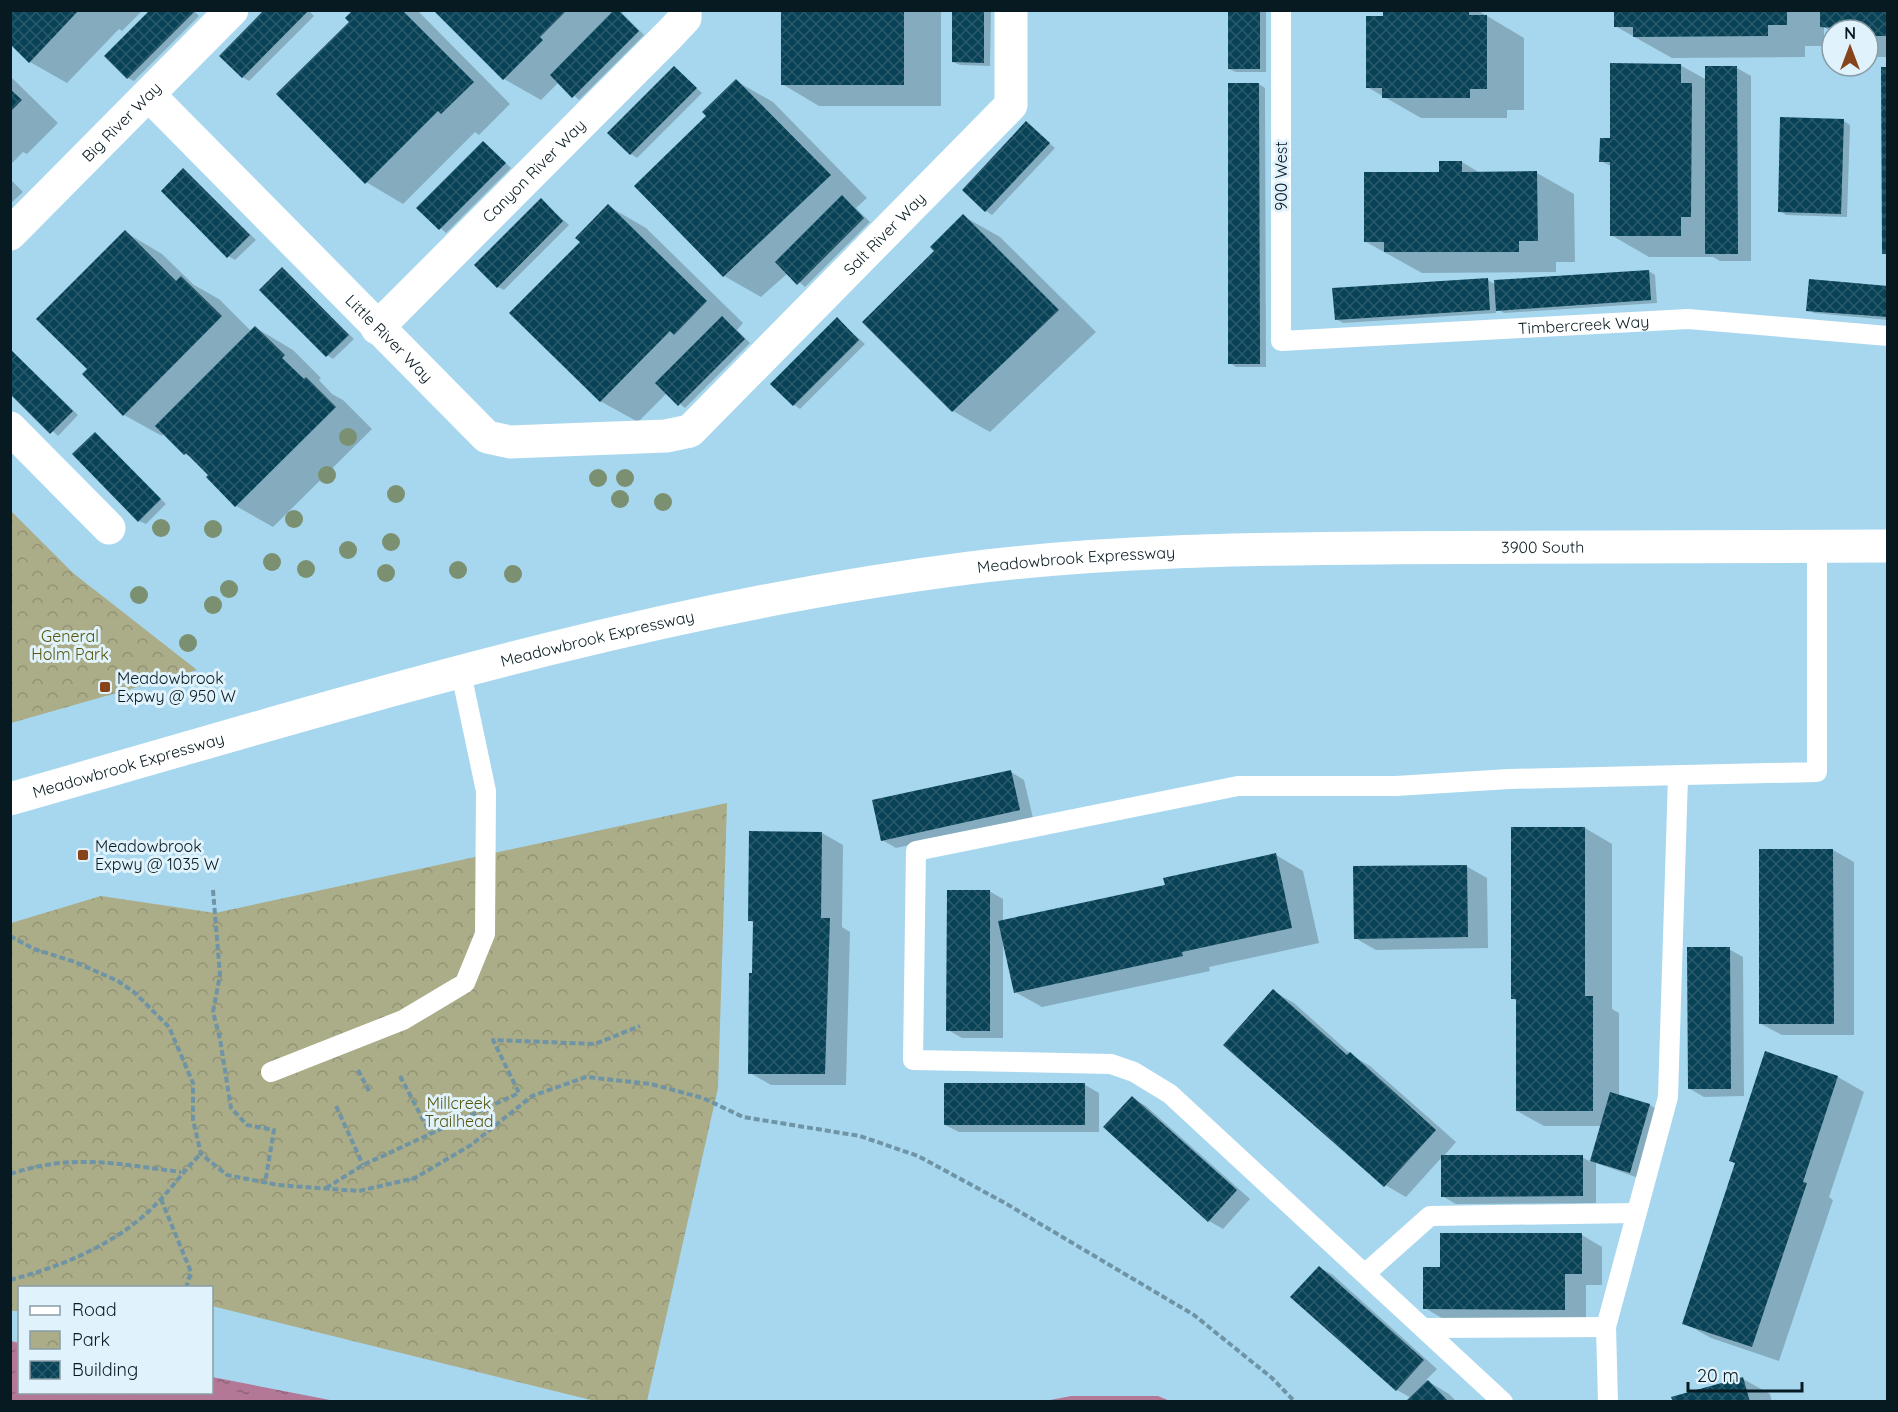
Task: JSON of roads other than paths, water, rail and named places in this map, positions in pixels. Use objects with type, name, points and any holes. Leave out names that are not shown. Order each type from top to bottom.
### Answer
[{"type":"street","name":"Big River Way","points":[[10,234],[232,10]]},
{"type":"street","name":"Canyon River Way","points":[[377,328],[669,35],[685,18],[685,10]]},
{"type":"street","name":"Salt River Way","points":[[690,431],[1011,105],[1011,10]]},
{"type":"street","name":"Little River Way","points":[[149,95],[487,437],[510,442],[666,436],[690,431]]},
{"type":"street","points":[[10,428],[109,528]]},
{"type":"street","name":"3900 South","points":[[1197,550],[1887,546]]},
{"type":"street","name":"Meadowbrook Expressway","points":[[10,799],[603,635],[808,593],[971,568],[1197,550]]},
{"type":"lane","name":"900 West","points":[[1281,10],[1281,341]]},
{"type":"lane","name":"Timbercreek Way","points":[[1281,341],[1688,319],[1887,336]]},
{"type":"lane","points":[[1503,1401],[1170,1094],[1134,1072],[1103,1063],[913,1060],[916,851],[1238,786],[1396,786],[1509,780],[1818,772],[1816,547]]},
{"type":"lane","points":[[271,1072],[404,1020],[465,983],[485,934],[486,791],[461,674]]},
{"type":"lane","points":[[1608,1401],[1606,1327],[1668,1097],[1678,777]]},
{"type":"lane","points":[[1366,1273],[1430,1216],[1636,1213]]},
{"type":"lane","points":[[1424,1328],[1606,1327]]},
{"type":"water","points":[[11,1341],[18,1343],[18,1394],[213,1394],[213,1377],[335,1401],[11,1401]]},
{"type":"water","points":[[1071,1396],[1158,1396],[1170,1401],[1045,1401]]},
{"type":"place","name":"Meadowbrook Expwy @ 950 W","points":[[105,687]]},
{"type":"place","name":"Meadowbrook Expwy @ 1035 W","points":[[83,855]]},
{"type":"park label","name":"General Holm Park","points":[[70,645]]},
{"type":"park label","name":"Millcreek Trailhead","points":[[459,1112]]}]
